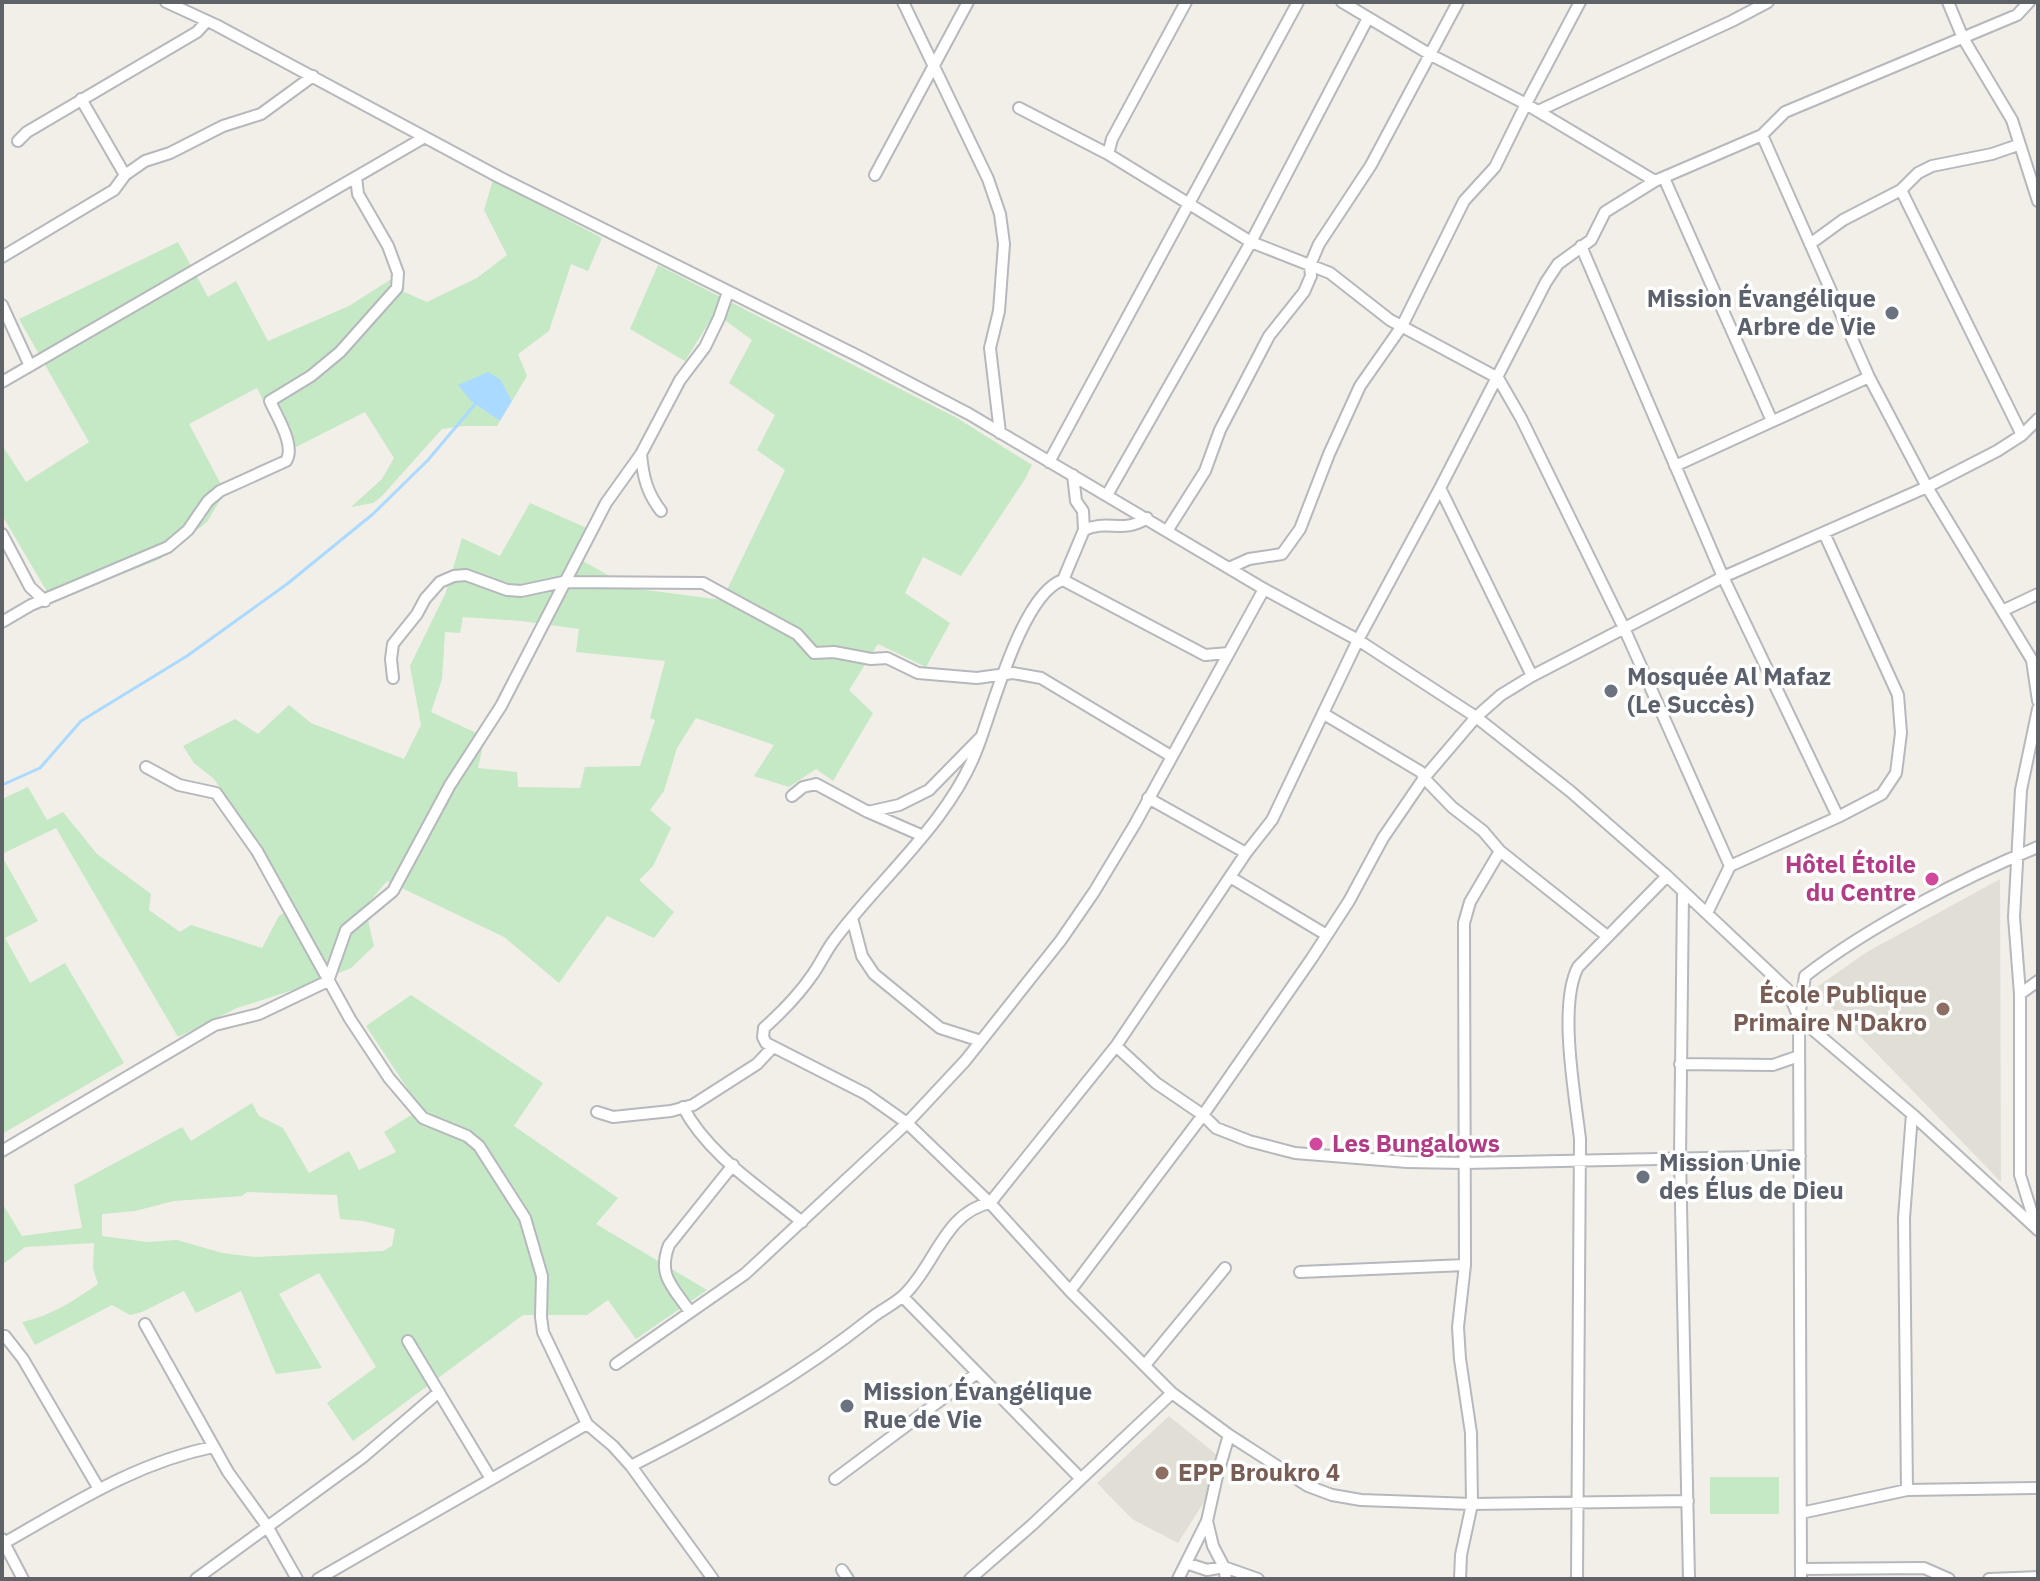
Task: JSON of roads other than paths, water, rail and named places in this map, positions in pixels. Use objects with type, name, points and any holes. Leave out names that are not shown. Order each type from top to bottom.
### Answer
[{"type":"street","points":[[166,2],[313,76],[499,177],[858,356],[1000,433],[1264,589],[1358,640],[1476,717],[1570,791],[1667,876],[1787,989],[1799,1018],[1912,1114],[2038,1230]]},
{"type":"street","points":[[903,2],[988,179],[1000,214],[1004,244],[999,311],[990,348],[1000,433]]},
{"type":"street","points":[[875,175],[968,2]]},
{"type":"street","points":[[1108,154],[1112,139],[1186,2]]},
{"type":"street","points":[[1049,462],[1298,2]]},
{"type":"street","points":[[1342,2],[1431,55],[1659,179],[1772,421]]},
{"type":"street","points":[[1167,531],[1205,471],[1220,430],[1269,336],[1304,292],[1319,244],[1371,165],[1458,2]]},
{"type":"street","points":[[1229,568],[1249,559],[1282,554],[1300,529],[1360,386],[1402,326],[1464,201],[1495,167],[1580,2]]},
{"type":"street","points":[[1538,111],[1768,2]]},
{"type":"street","points":[[1948,2],[1963,38],[2012,120],[2038,201]]},
{"type":"street","points":[[631,1466],[709,1426],[843,1341],[886,1306],[903,1297],[925,1271],[957,1220],[976,1206],[990,1203],[1116,1046],[1246,853],[1272,820],[1358,640],[1546,282],[1558,264],[1591,240],[1605,212],[1659,179],[1762,135],[1785,112],[2017,15],[2029,2]]},
{"type":"street","points":[[1107,495],[1251,242],[1368,18]]},
{"type":"street","points":[[18,141],[27,132],[81,99],[197,32],[207,21]]},
{"type":"street","points":[[2,257],[114,190],[125,175],[145,161],[170,153],[223,126],[261,114],[313,76]]},
{"type":"street","points":[[81,99],[125,175]]},
{"type":"street","points":[[1019,108],[1108,154],[1251,242],[1330,273],[1402,326],[1498,378],[1521,418],[1624,628],[1730,866]]},
{"type":"street","points":[[1762,135],[1869,377],[1927,487],[2032,660],[2038,701]]},
{"type":"street","points":[[2,382],[425,137]]},
{"type":"street","points":[[1810,244],[1843,220],[1901,190],[1918,173],[1932,166],[1992,154],[2018,145]]},
{"type":"street","points":[[2,622],[31,605],[168,547],[188,530],[208,501],[220,491],[286,461],[290,455],[289,445],[270,401],[311,376],[340,352],[397,288],[398,273],[388,246],[358,194],[356,177]]},
{"type":"street","points":[[1901,190],[2022,435]]},
{"type":"street","points":[[1581,246],[1723,577],[1838,817]]},
{"type":"street","points":[[2,1151],[215,1025],[259,1014],[328,981],[346,930],[393,891],[450,785],[501,706],[606,503],[641,454],[680,380],[705,347],[728,292]]},
{"type":"street","points":[[2,305],[30,366]]},
{"type":"street","points":[[1675,466],[1869,377]]},
{"type":"street","points":[[1070,1291],[1203,1115],[1312,958],[1349,901],[1383,838],[1424,778],[1476,717],[1501,695],[1532,676],[1723,577],[1927,487],[1997,451],[2022,435],[2038,419]]},
{"type":"street","points":[[641,454],[643,476],[650,496],[661,511]]},
{"type":"street","points":[[1073,475],[1076,501],[1083,511],[1084,530],[1063,580],[1051,586],[1029,615],[1001,675],[982,736],[963,779],[923,836],[830,945],[812,976],[764,1028],[763,1037],[772,1048],[866,1094],[907,1123],[990,1203],[1070,1291],[1172,1393],[1229,1435],[1308,1486],[1332,1495],[1361,1500],[1472,1504],[1688,1501]]},
{"type":"street","points":[[1440,488],[1532,676]]},
{"type":"street","points":[[1084,530],[1095,526],[1136,526],[1147,518]]},
{"type":"street","points":[[1707,913],[1730,866],[1882,794],[1896,773],[1901,714],[1898,695],[1824,533]]},
{"type":"street","points":[[2,534],[30,587],[45,601]]},
{"type":"street","points":[[393,678],[393,644],[440,582],[454,576],[466,575],[507,590],[521,591],[563,582],[665,585],[696,581],[729,595],[797,634],[814,653],[887,658],[918,673],[977,678],[1013,673],[1041,678],[1171,756]]},
{"type":"street","points":[[1063,580],[1205,655],[1229,653]]},
{"type":"street","points":[[616,1364],[745,1274],[907,1123],[981,1041],[1061,940],[1094,892],[1264,589]]},
{"type":"street","points":[[2004,610],[2038,594]]},
{"type":"street","points":[[2038,709],[2037,729],[2021,790],[2014,917],[2020,994],[2020,1175],[2038,1230]]},
{"type":"street","points":[[1324,714],[1421,772],[1452,807],[1483,831],[1500,851],[1607,936]]},
{"type":"street","points":[[868,812],[899,805],[929,790],[982,736]]},
{"type":"street","points":[[146,767],[179,785],[216,793],[257,851],[350,1019],[398,1088],[423,1118],[467,1136],[479,1146],[525,1218],[542,1276],[543,1332],[587,1424],[631,1466],[713,1579]]},
{"type":"street","points":[[792,796],[803,787],[816,784],[868,812],[923,836]]},
{"type":"street","points":[[1148,798],[1246,853]]},
{"type":"street","points":[[1949,1579],[1924,1568],[1907,1574],[1801,1574],[1799,1018],[1805,976],[1824,961],[1911,910],[2038,847]]},
{"type":"street","points":[[1460,1579],[1461,1555],[1472,1504],[1471,1433],[1458,1327],[1465,1265],[1464,923],[1470,902],[1500,851]]},
{"type":"street","points":[[1577,1579],[1580,1139],[1568,997],[1578,967],[1667,876]]},
{"type":"street","points":[[1230,877],[1325,934]]},
{"type":"street","points":[[1683,892],[1680,1158],[1689,1579]]},
{"type":"street","points":[[852,918],[862,956],[874,974],[940,1028],[981,1041]]},
{"type":"street","points":[[2020,994],[2038,981]]},
{"type":"street","points":[[1116,1046],[1156,1083],[1203,1115],[1216,1128],[1233,1136],[1295,1153],[1407,1162],[1465,1163],[1800,1156]]},
{"type":"street","points":[[597,1112],[613,1117],[683,1107],[708,1097],[723,1084],[757,1064],[772,1048]]},
{"type":"street","points":[[1680,1064],[1773,1065],[1799,1056]]},
{"type":"street","points":[[683,1107],[694,1126],[733,1165],[802,1222]]},
{"type":"street","points":[[1907,1490],[1904,1218],[1912,1114]]},
{"type":"street","points":[[690,1312],[667,1279],[663,1258],[669,1245],[733,1165]]},
{"type":"street","points":[[1300,1272],[1465,1265]]},
{"type":"street","points":[[1145,1365],[1225,1268]]},
{"type":"street","points":[[903,1297],[1080,1478]]},
{"type":"street","points":[[145,1324],[213,1447],[267,1526],[297,1579]]},
{"type":"street","points":[[5,1336],[23,1359],[99,1489]]},
{"type":"street","points":[[408,1341],[491,1479]]},
{"type":"street","points":[[835,1479],[977,1373]]},
{"type":"street","points":[[196,1579],[363,1457],[439,1392]]},
{"type":"street","points":[[970,1579],[1172,1393]]},
{"type":"street","points":[[318,1579],[587,1424]]},
{"type":"street","points":[[1178,1579],[1207,1521],[1229,1435]]},
{"type":"street","points":[[23,1579],[3,1541],[140,1468],[177,1454],[213,1447]]},
{"type":"street","points":[[1801,1513],[1907,1490],[2038,1488]]},
{"type":"street","points":[[1207,1521],[1213,1546],[1225,1573]]},
{"type":"street","points":[[1186,1563],[1258,1579]]},
{"type":"street","points":[[1989,1579],[2038,1577]]},
{"type":"water","points":[[488,372],[501,380],[512,401],[500,421],[472,402],[458,385]]},
{"type":"waterway","points":[[2,785],[40,768],[81,721],[187,656],[287,584],[373,514],[428,460],[476,403]]},
{"type":"place","name":"Mission Évangélique Arbre de Vie","points":[[1892,313]]},
{"type":"place","name":"Mosquée Al Mafaz (Le Succès)","points":[[1611,691]]},
{"type":"place","name":"Hôtel Étoile du Centre","points":[[1932,879]]},
{"type":"place","name":"École Publique Primaire N'Dakro","points":[[1943,1009]]},
{"type":"place","name":"Les Bungalows","points":[[1316,1144]]},
{"type":"place","name":"Mission Unie des Élus de Dieu","points":[[1643,1177]]},
{"type":"place","name":"Mission Évangélique Rue de Vie","points":[[847,1406]]},
{"type":"place","name":"EPP Broukro 4","points":[[1162,1473]]}]
